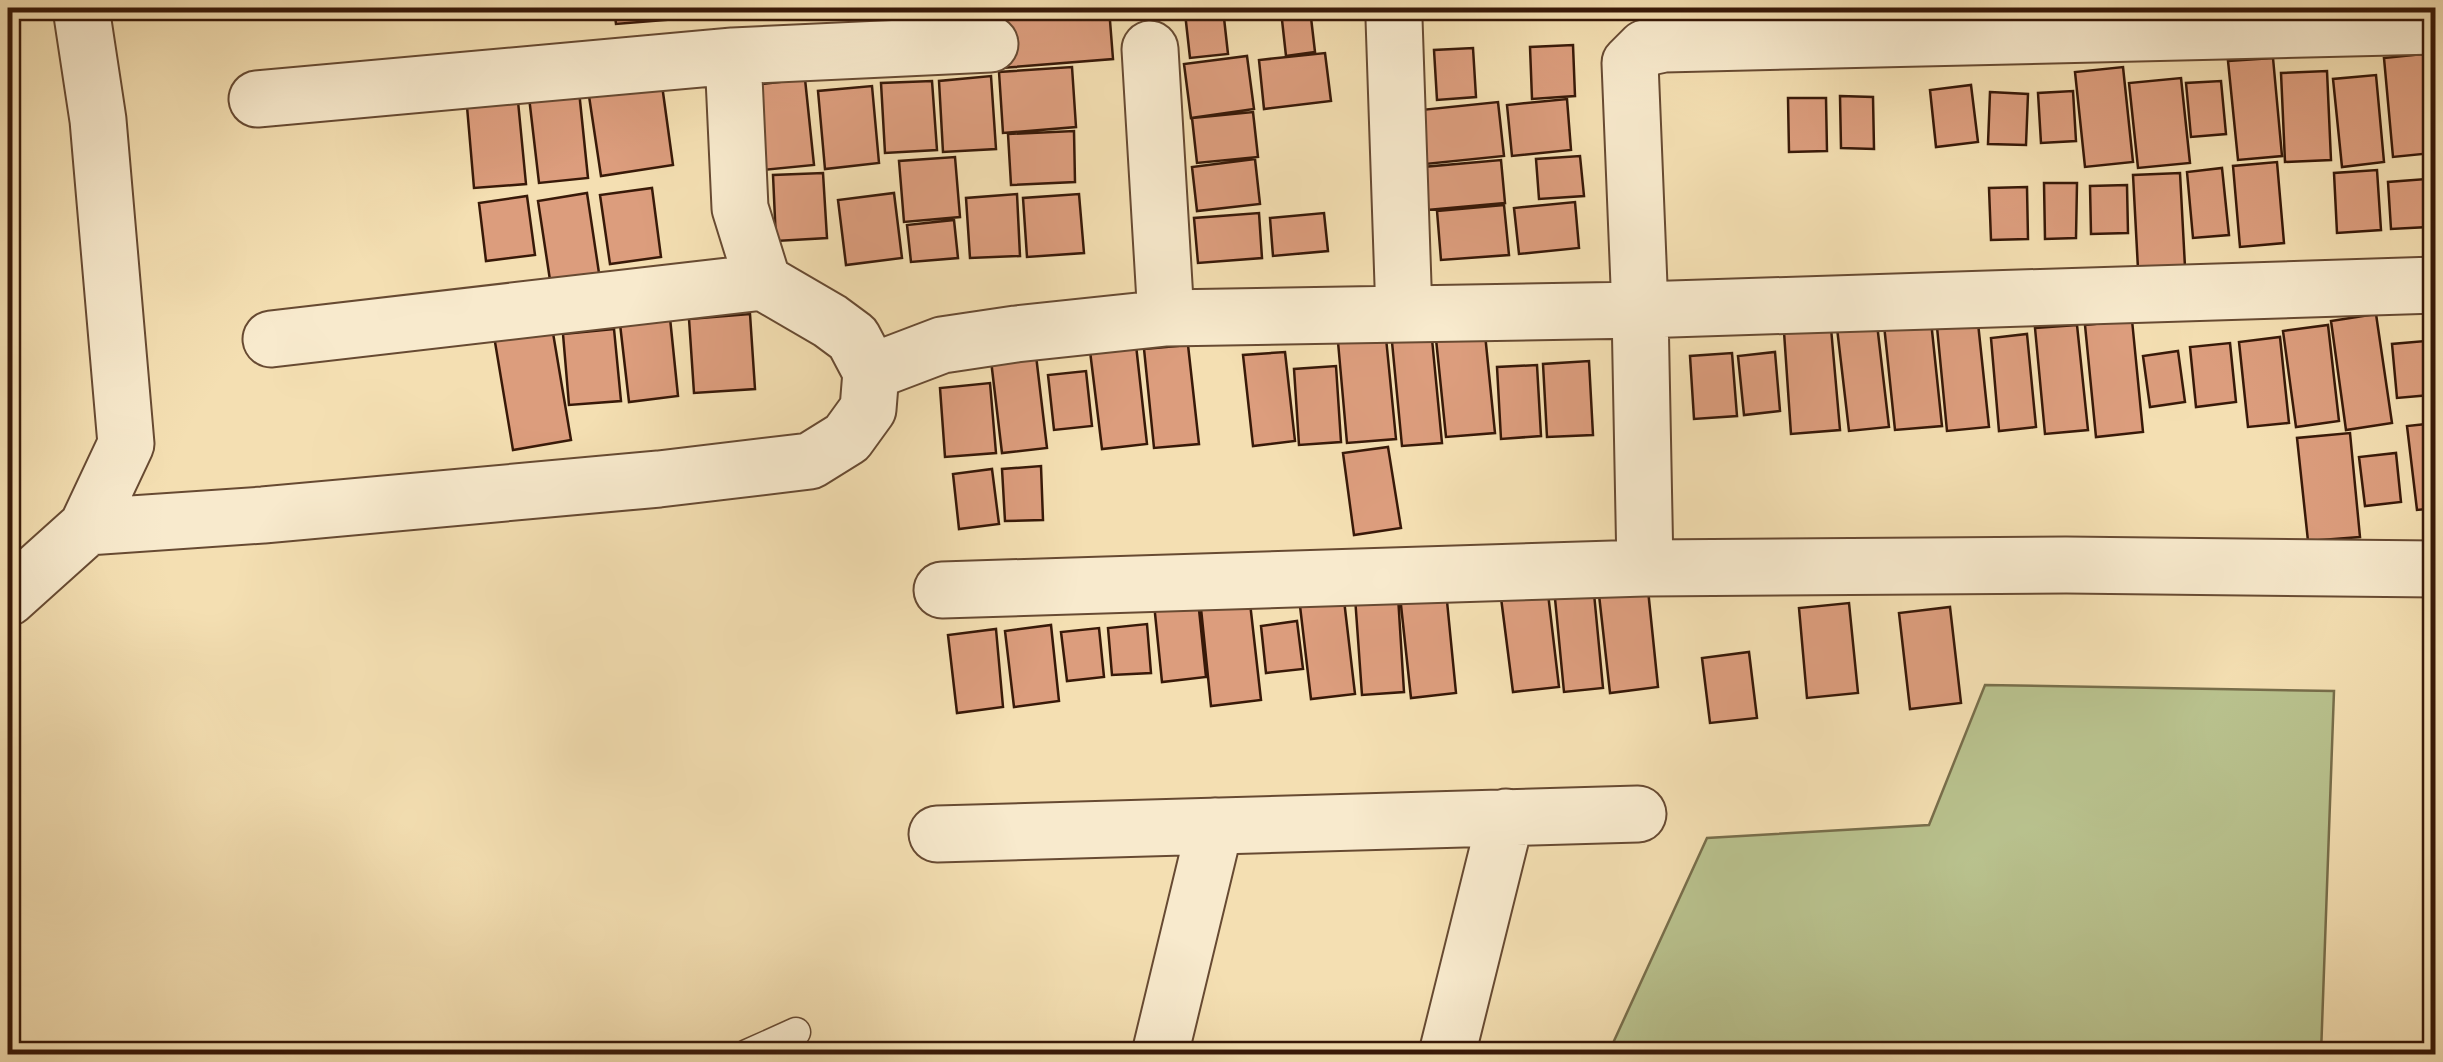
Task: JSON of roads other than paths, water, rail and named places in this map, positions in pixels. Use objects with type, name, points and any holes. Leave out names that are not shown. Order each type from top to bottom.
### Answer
[{"type":"street","points":[[8,598],[87,528],[126,444],[100,139],[81,8]]},
{"type":"street","points":[[1394,20],[1404,314]]},
{"type":"street","points":[[1644,568],[1640,310],[1630,63],[1645,48],[1911,23],[2436,26]]},
{"type":"street","points":[[257,99],[733,56],[990,44]]},
{"type":"street","points":[[1150,49],[1166,318]]},
{"type":"street","points":[[733,56],[740,208],[763,282]]},
{"type":"street","points":[[87,528],[659,480],[810,461],[848,438],[868,409],[871,372],[853,338],[830,320],[763,282],[271,338]]},
{"type":"street","points":[[871,372],[942,346],[1166,318],[1640,310],[2436,285]]},
{"type":"street","points":[[942,590],[1644,568],[2066,565],[2436,569]]},
{"type":"street","points":[[937,834],[1638,814]]},
{"type":"street","points":[[1447,1054],[1506,817]]},
{"type":"street","points":[[1160,1054],[1214,826]]},
{"type":"lane","points":[[746,1054],[796,1032]]}]
